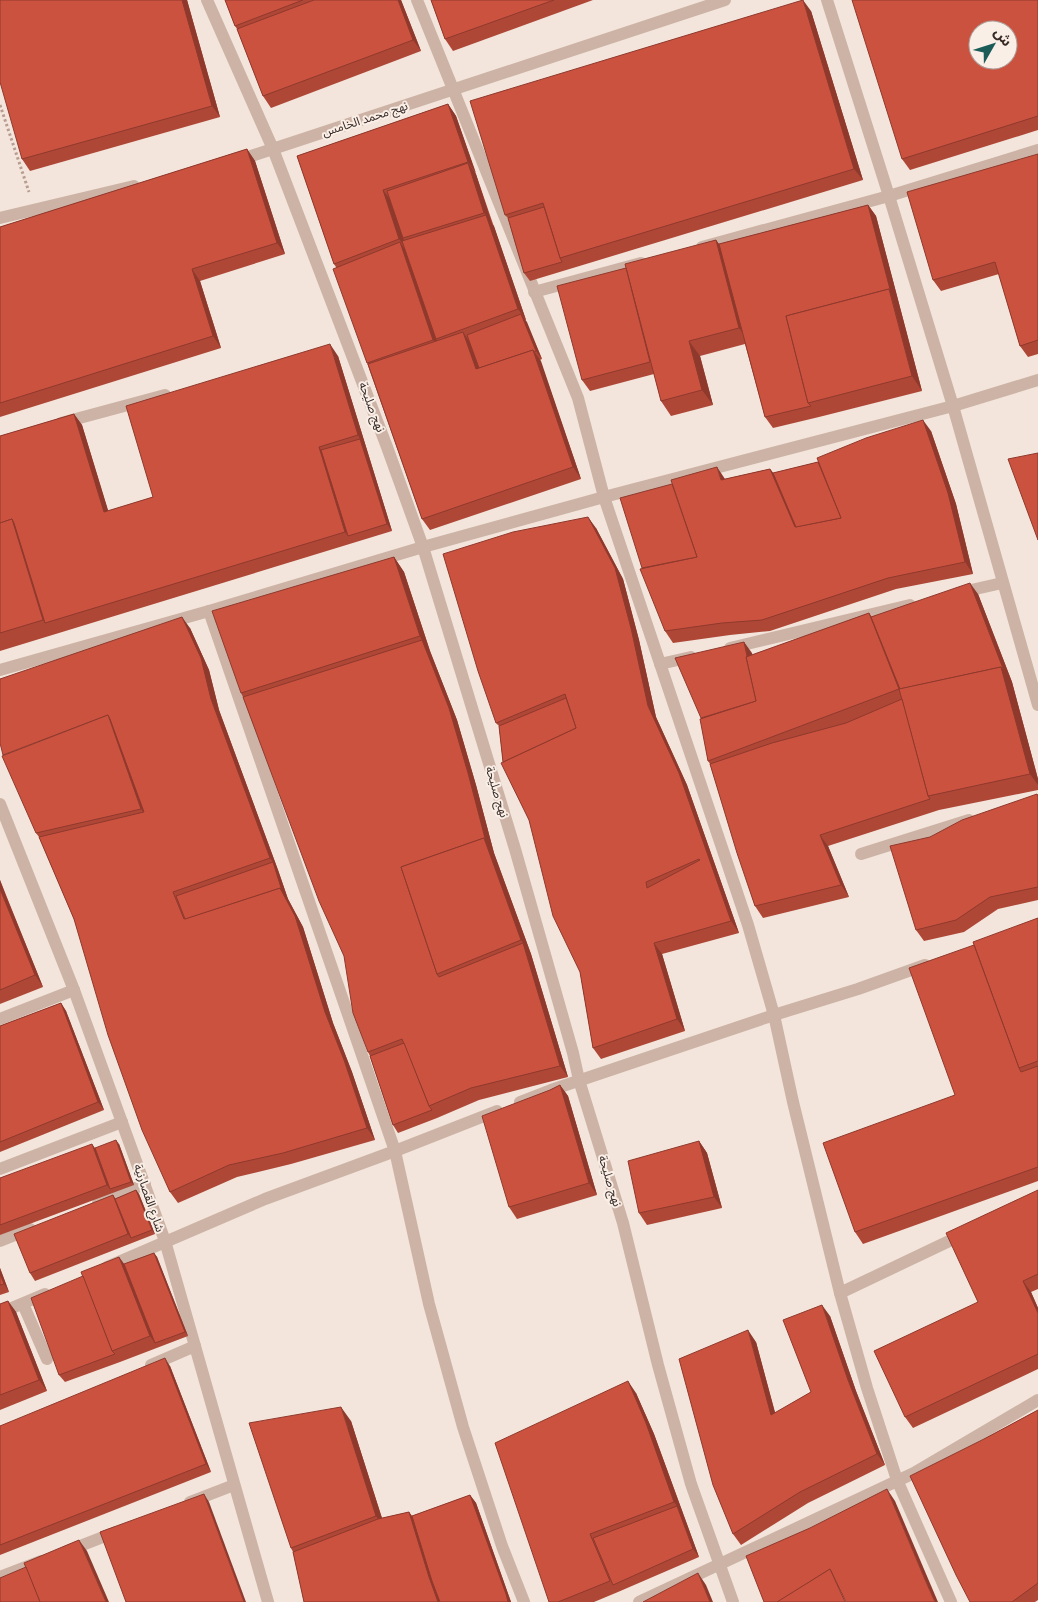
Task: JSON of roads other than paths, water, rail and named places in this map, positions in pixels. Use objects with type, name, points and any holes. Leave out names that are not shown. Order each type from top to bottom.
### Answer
[{"type":"street","name":"نهج صليحة","points":[[207,0],[273,149],[344,347],[423,547],[518,859],[579,1080],[623,1223],[658,1365],[692,1484],[733,1602]]},
{"type":"street","points":[[417,0],[578,398],[604,497],[748,924],[774,1015],[793,1102],[840,1293],[867,1388],[897,1480],[950,1602]]},
{"type":"street","name":"نهج محمد الخامس","points":[[221,165],[453,91],[725,0]]},
{"type":"street","points":[[827,0],[890,196],[953,406],[1038,706]]},
{"type":"street","points":[[688,250],[890,196],[1038,150]]},
{"type":"street","points":[[0,218],[146,183]]},
{"type":"street","points":[[534,292],[649,261]]},
{"type":"street","points":[[0,670],[209,611],[423,547],[604,497],[953,406],[1038,380]]},
{"type":"street","points":[[47,426],[179,391]]},
{"type":"street","points":[[945,596],[1002,583]]},
{"type":"street","points":[[717,650],[926,601]]},
{"type":"street","points":[[209,611],[395,1151],[429,1304],[463,1427],[502,1546],[524,1602]]},
{"type":"street","points":[[660,664],[698,655]]},
{"type":"street","name":"شارع القصارنية","points":[[0,804],[74,990],[146,1184],[195,1346],[268,1602]]},
{"type":"street","points":[[861,854],[982,816]]},
{"type":"street","points":[[94,1272],[266,1199],[551,1090],[774,1015],[858,989],[939,960]]},
{"type":"street","points":[[0,1019],[74,990]]},
{"type":"street","points":[[0,1169],[122,1122]]},
{"type":"street","points":[[82,1209],[146,1184]]},
{"type":"street","points":[[0,1241],[46,1223]]},
{"type":"street","points":[[840,1293],[975,1229]]},
{"type":"street","points":[[0,1313],[58,1288]]},
{"type":"street","points":[[23,1304],[47,1359]]},
{"type":"street","points":[[143,1369],[195,1346]]},
{"type":"street","points":[[639,1602],[914,1473],[1038,1400]]},
{"type":"street","points":[[180,1506],[234,1485]]},
{"type":"street","points":[[0,1577],[126,1528]]}]
